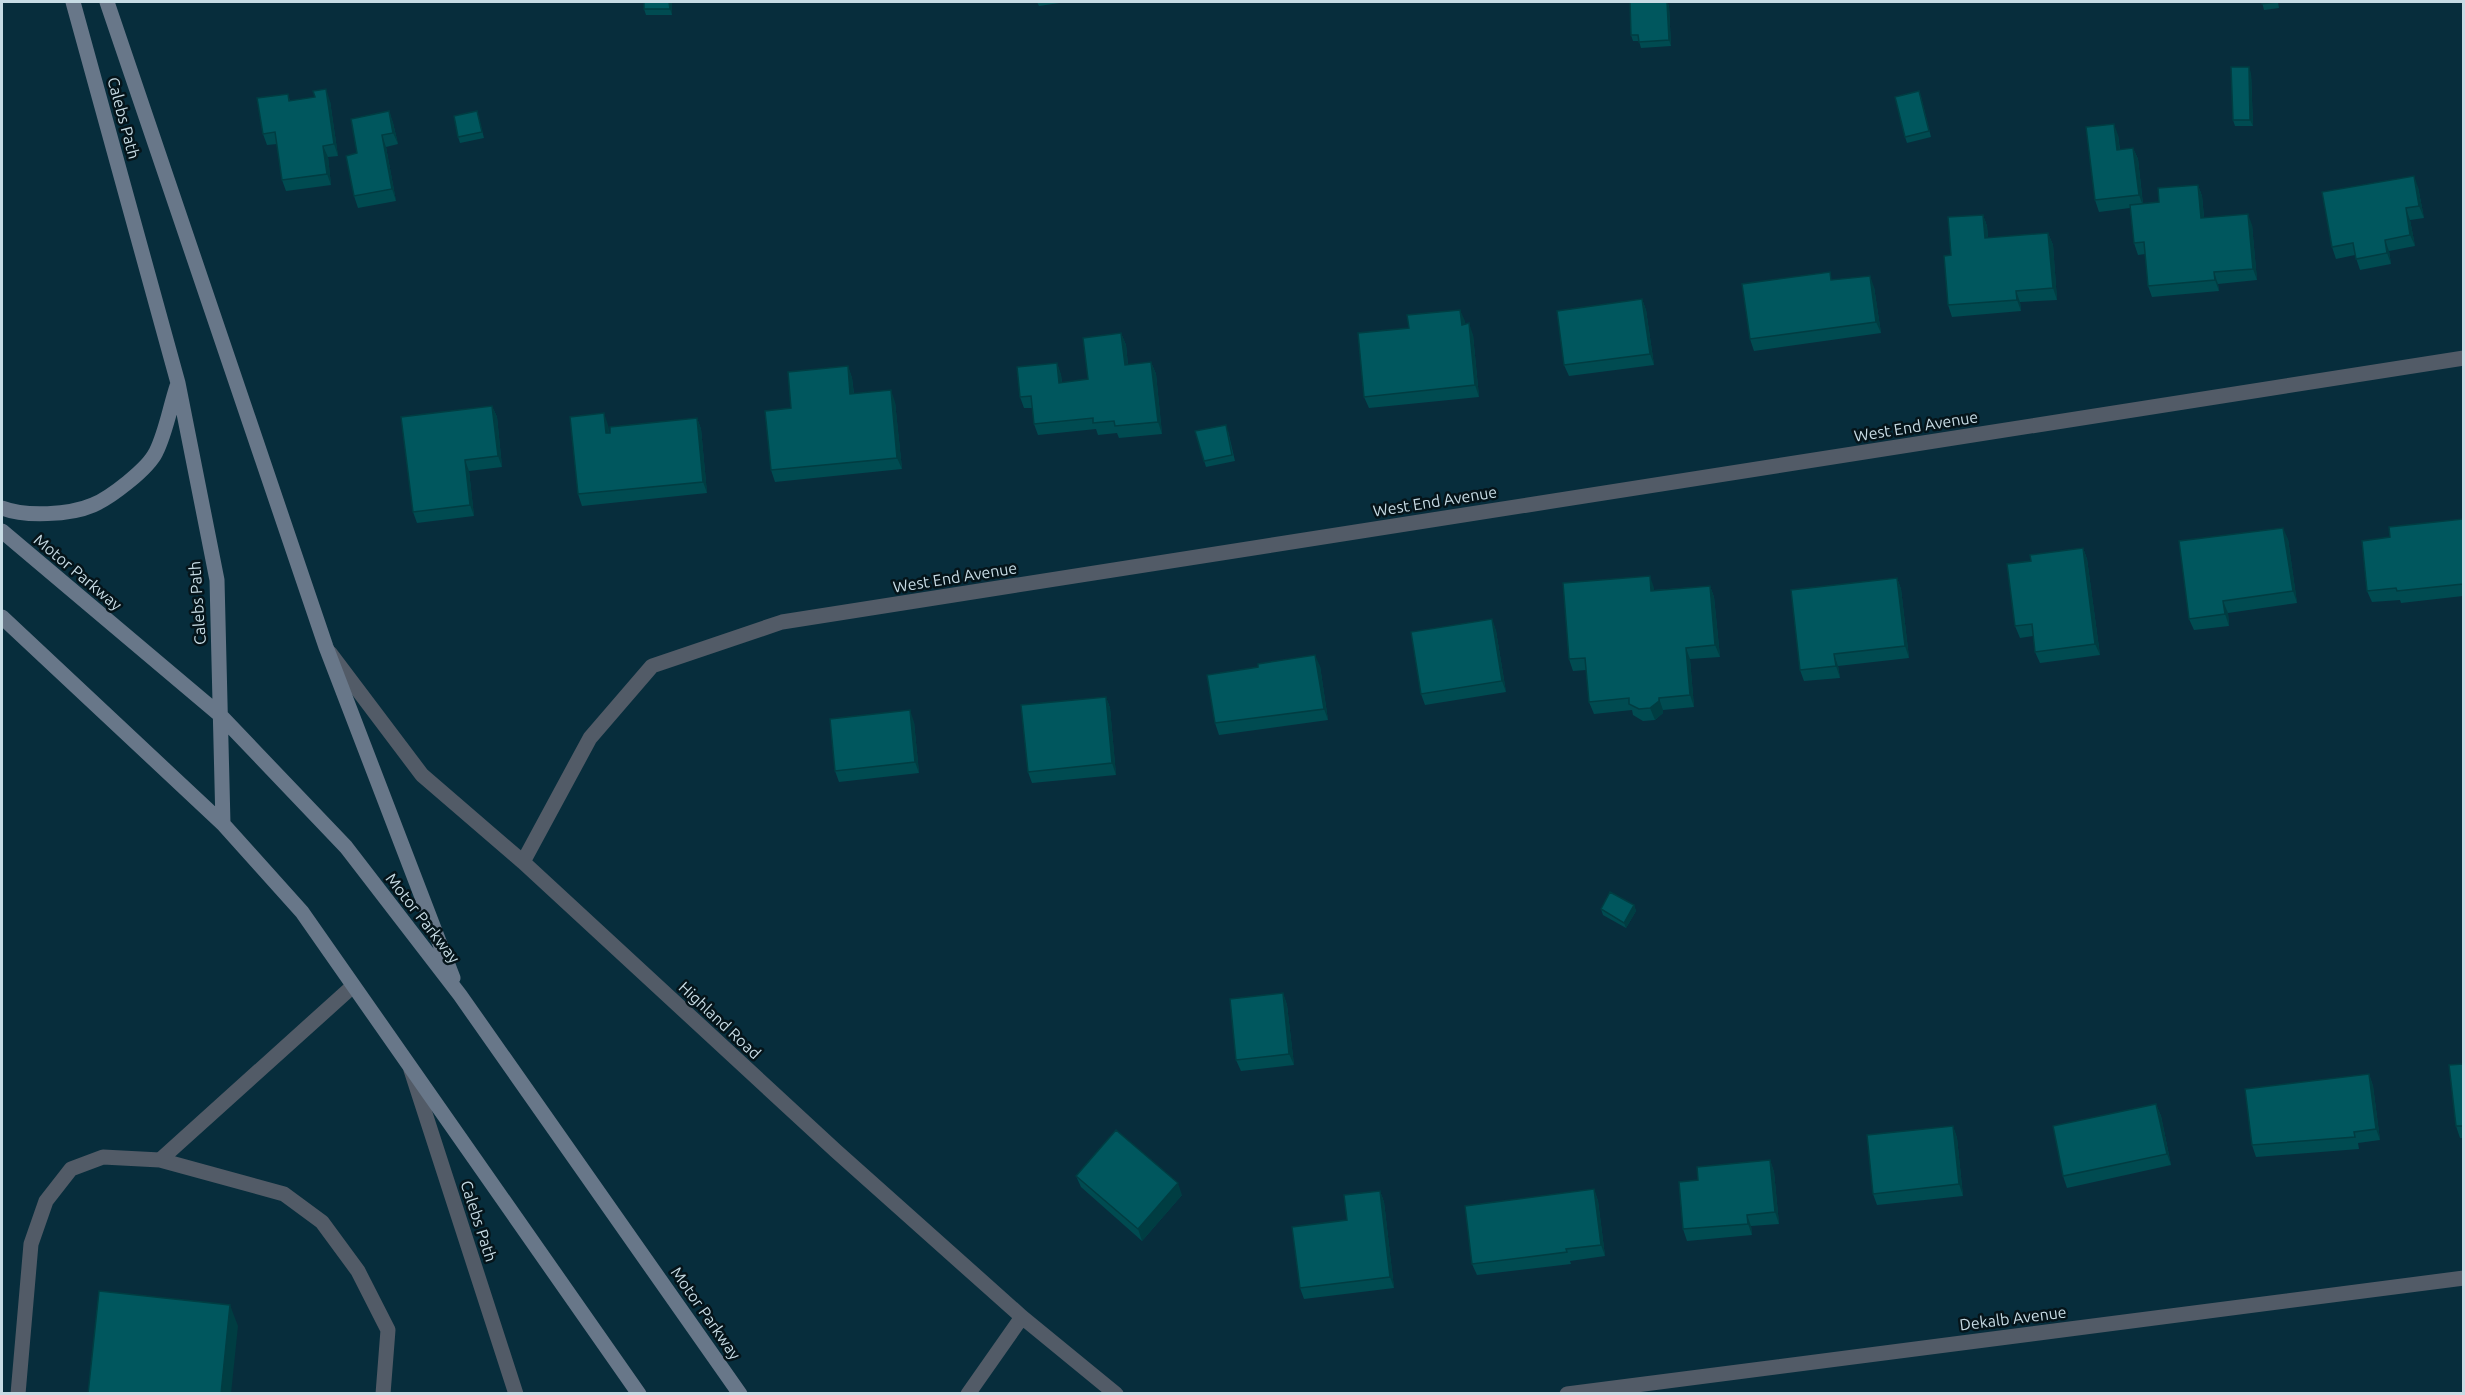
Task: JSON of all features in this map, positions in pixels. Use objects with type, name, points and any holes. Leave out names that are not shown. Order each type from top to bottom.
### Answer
[{"type":"main road","name":"Calebs Path","points":[[73,2],[178,383],[217,580],[223,824]]},
{"type":"main road","points":[[107,2],[326,647],[460,995]]},
{"type":"main road","points":[[2,508],[9,511],[55,513],[93,505],[122,485],[142,470],[156,452],[178,383]]},
{"type":"main road","name":"Motor Parkway","points":[[2,531],[220,715],[346,847],[460,995],[741,1394]]},
{"type":"main road","points":[[2,617],[223,824],[302,912],[407,1059],[639,1394]]},
{"type":"street","name":"West End Avenue","points":[[523,862],[590,738],[651,666],[782,622],[2463,358]]},
{"type":"street","name":"Highland Road","points":[[326,647],[422,775],[523,862],[836,1151],[1022,1317],[1116,1394]]},
{"type":"street","points":[[160,1160],[353,986]]},
{"type":"street","name":"Calebs Path","points":[[407,1059],[516,1394]]},
{"type":"street","points":[[18,1394],[31,1244],[46,1201],[71,1169],[103,1157],[160,1160],[284,1194],[322,1222],[358,1271],[388,1330],[383,1394]]},
{"type":"street","name":"Dekalb Avenue","points":[[1567,1394],[2463,1278]]},
{"type":"street","points":[[968,1394],[1022,1317]]},
{"type":"building","points":[[644,2],[669,2],[670,9],[644,9]]},
{"type":"building","points":[[1630,2],[1667,2],[1669,40],[1639,42],[1638,35],[1631,35]]},
{"type":"building","points":[[2231,67],[2249,67],[2250,120],[2233,120]]},
{"type":"building","points":[[326,89],[334,144],[323,146],[327,174],[282,180],[275,132],[263,134],[257,98],[288,94],[289,101],[315,97],[313,91]]},
{"type":"building","points":[[1919,91],[1929,131],[1905,137],[1895,97]]},
{"type":"building","points":[[389,111],[393,133],[382,135],[392,189],[354,196],[346,156],[357,153],[351,119]]},
{"type":"building","points":[[477,111],[482,132],[458,137],[454,116]]},
{"type":"building","points":[[2114,124],[2117,150],[2133,148],[2139,195],[2095,200],[2086,127]]},
{"type":"building","points":[[2414,176],[2419,206],[2406,208],[2410,235],[2385,240],[2387,253],[2356,259],[2353,243],[2332,247],[2322,192]]},
{"type":"building","points":[[2198,185],[2201,218],[2248,214],[2253,269],[2214,272],[2215,280],[2148,286],[2144,242],[2134,243],[2130,205],[2159,202],[2158,188]]},
{"type":"building","points":[[1983,215],[1985,238],[2048,233],[2053,288],[2016,291],[2017,300],[1948,305],[1944,256],[1951,255],[1948,217]]},
{"type":"building","points":[[1830,272],[1831,280],[1870,276],[1876,322],[1750,339],[1742,284]]},
{"type":"building","points":[[1642,299],[1650,354],[1564,365],[1557,311]]},
{"type":"building","points":[[1460,310],[1462,325],[1469,323],[1475,385],[1364,397],[1358,333],[1409,328],[1407,315]]},
{"type":"building","points":[[1121,333],[1125,365],[1151,362],[1158,422],[1115,426],[1114,421],[1093,423],[1093,418],[1034,424],[1031,396],[1020,397],[1017,367],[1057,363],[1059,383],[1088,379],[1083,338]]},
{"type":"building","points":[[848,366],[850,394],[891,390],[897,458],[771,470],[765,411],[791,408],[788,372]]},
{"type":"building","points":[[492,406],[498,456],[465,460],[470,505],[413,512],[401,417]]},
{"type":"building","points":[[604,413],[606,433],[610,433],[610,427],[697,418],[703,482],[578,494],[570,417]]},
{"type":"building","points":[[1226,425],[1232,455],[1204,461],[1195,431]]},
{"type":"building","points":[[2463,519],[2463,584],[2397,591],[2396,588],[2367,591],[2362,541],[2390,537],[2389,527]]},
{"type":"building","points":[[2283,528],[2293,591],[2223,601],[2225,614],[2189,619],[2179,541]]},
{"type":"building","points":[[2083,548],[2095,644],[2035,652],[2032,624],[2015,626],[2007,564],[2031,561],[2030,555]]},
{"type":"building","points":[[1650,576],[1651,591],[1710,586],[1715,645],[1686,648],[1690,695],[1659,698],[1659,701],[1650,708],[1639,709],[1629,704],[1629,698],[1589,702],[1585,658],[1569,659],[1563,583]]},
{"type":"building","points":[[1897,578],[1905,646],[1834,654],[1836,666],[1800,670],[1791,590]]},
{"type":"building","points":[[1492,619],[1502,681],[1421,694],[1411,632]]},
{"type":"building","points":[[1315,655],[1324,709],[1215,723],[1207,675]]},
{"type":"building","points":[[1106,697],[1112,763],[1028,772],[1021,705]]},
{"type":"building","points":[[910,710],[915,762],[835,771],[830,719]]},
{"type":"building","points":[[1610,892],[1634,905],[1624,923],[1601,909]]},
{"type":"building","points":[[1283,993],[1289,1054],[1236,1060],[1230,999]]},
{"type":"building","points":[[2463,1064],[2463,1126],[2456,1126],[2449,1065]]},
{"type":"building","points":[[2369,1074],[2376,1129],[2354,1132],[2355,1137],[2252,1145],[2245,1089]]},
{"type":"building","points":[[2156,1104],[2167,1154],[2063,1176],[2053,1126]]},
{"type":"building","points":[[1953,1126],[1959,1184],[1873,1194],[1867,1135]]},
{"type":"building","points":[[1116,1130],[1178,1183],[1138,1229],[1076,1176]]},
{"type":"building","points":[[1770,1160],[1775,1212],[1747,1215],[1748,1224],[1683,1229],[1679,1182],[1698,1180],[1697,1167]]},
{"type":"building","points":[[1594,1189],[1601,1245],[1566,1249],[1567,1252],[1472,1264],[1465,1206]]},
{"type":"building","points":[[1380,1191],[1390,1277],[1300,1288],[1292,1227],[1347,1220],[1344,1195]]},
{"type":"building","points":[[99,1291],[230,1305],[221,1394],[88,1394]]}]
